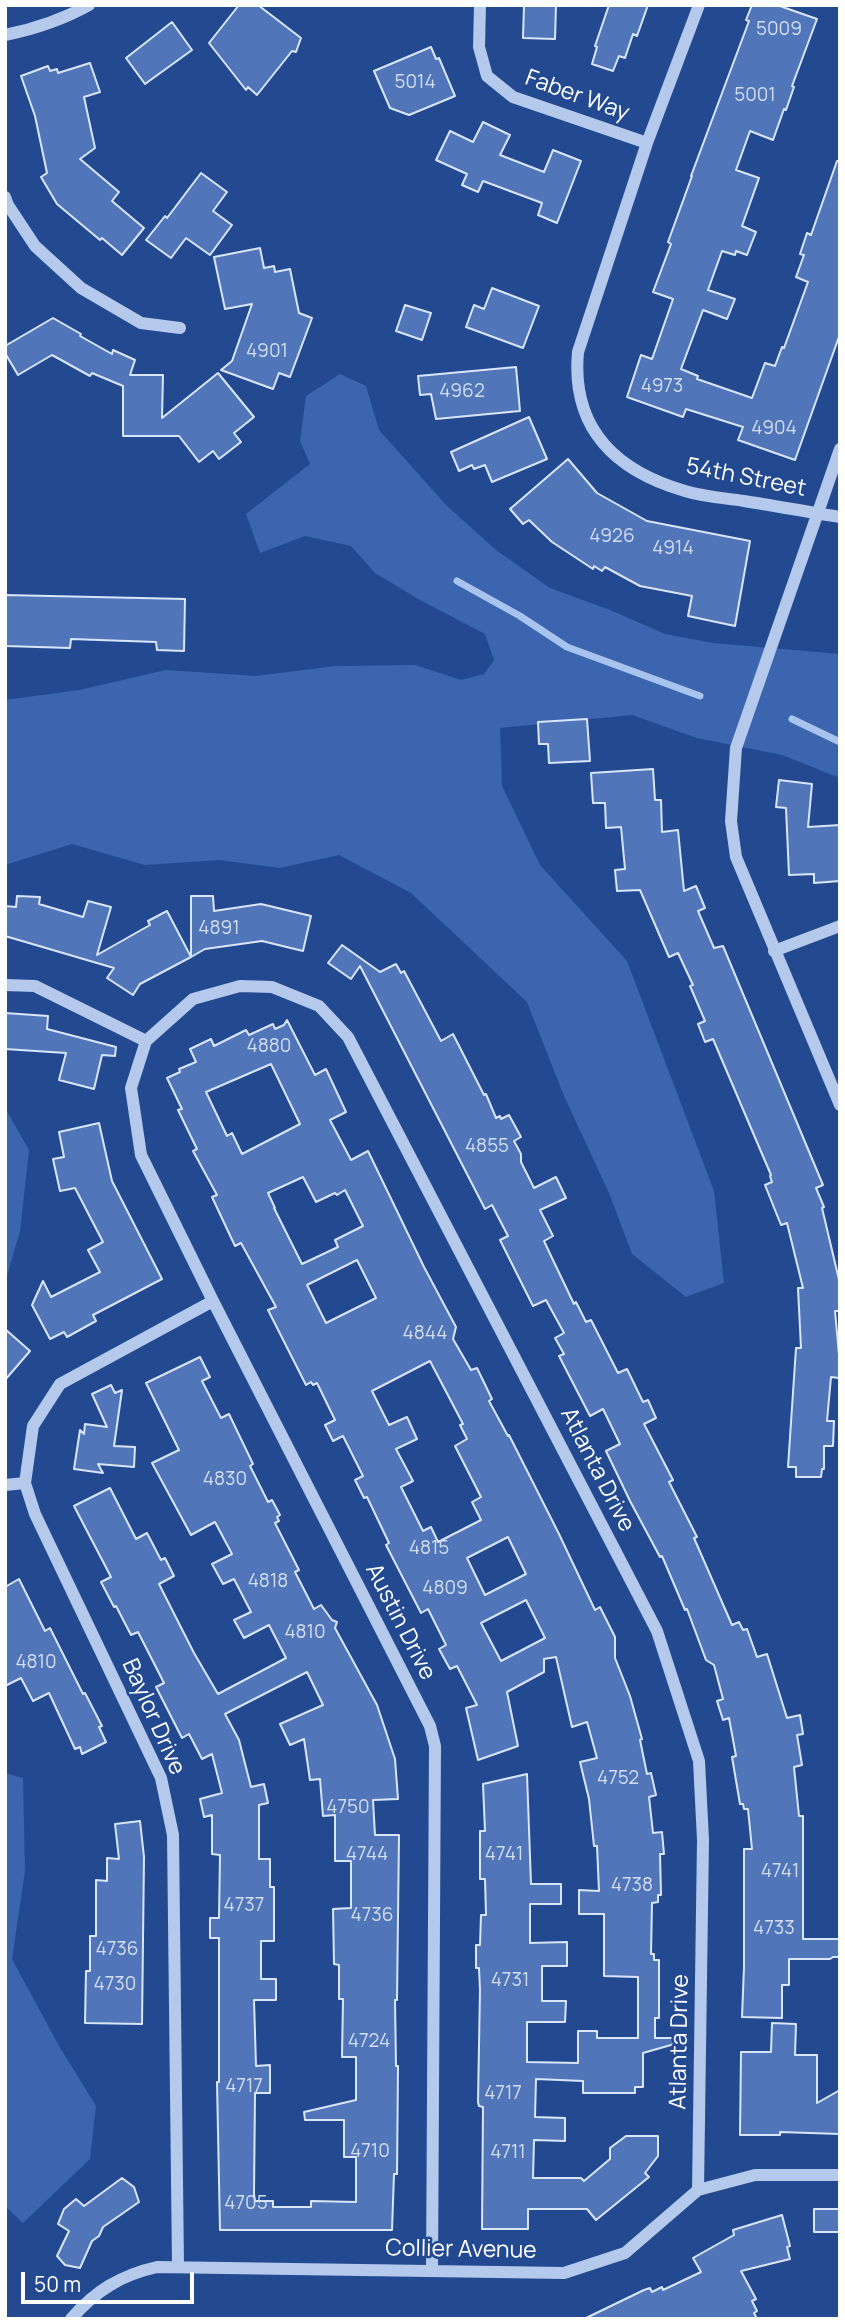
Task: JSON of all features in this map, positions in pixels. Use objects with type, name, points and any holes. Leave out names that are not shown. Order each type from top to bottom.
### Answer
[{"type":"street","points":[[5,35],[31,30],[89,5]]},
{"type":"street","name":"Faber Way","points":[[480,5],[479,47],[486,76],[513,97],[647,143]]},
{"type":"street","name":"54th Street","points":[[699,5],[647,143],[578,352],[578,389],[589,423],[610,452],[639,473],[686,492],[816,513],[736,748],[731,821],[736,857],[840,1105]]},
{"type":"street","points":[[5,197],[35,246],[81,288],[141,323],[180,328]]},
{"type":"street","points":[[840,449],[816,513],[840,517]]},
{"type":"street","points":[[774,951],[840,926]]},
{"type":"street","points":[[5,985],[35,986],[146,1041]]},
{"type":"street","name":"Atlanta Drive","points":[[146,1041],[193,999],[240,986],[272,987],[319,1006],[348,1037],[657,1631],[699,1761],[704,1840],[698,2190]]},
{"type":"street","name":"Austin Drive","points":[[146,1041],[131,1088],[141,1155],[430,1726],[435,1746],[432,2270]]},
{"type":"street","name":"Baylor Drive","points":[[178,2266],[173,1835],[161,1779],[35,1514],[25,1483],[33,1426],[60,1384],[213,1301]]},
{"type":"street","points":[[5,1485],[25,1483]]},
{"type":"street","name":"Collier Avenue","points":[[71,2319],[92,2297],[118,2279],[158,2267],[564,2273],[625,2253],[698,2190],[755,2175],[840,2175]]},
{"type":"shaded area","points":[[340,374],[366,386],[379,430],[447,506],[496,550],[550,588],[665,634],[713,643],[840,654],[840,778],[782,755],[697,738],[632,715],[500,728],[502,786],[540,865],[627,961],[714,1191],[724,1283],[686,1297],[632,1254],[609,1193],[564,1096],[527,1002],[411,893],[339,855],[280,868],[219,860],[145,865],[72,844],[5,865],[5,700],[79,690],[166,670],[256,676],[336,666],[415,665],[461,680],[484,674],[494,660],[485,634],[375,573],[351,546],[305,536],[260,553],[246,514],[310,464],[300,441],[306,396]]},
{"type":"shaded area","points":[[5,1108],[29,1150],[20,1231],[5,1283]]},
{"type":"shaded area","points":[[5,1773],[23,1778],[25,1871],[12,1959],[59,2046],[96,2106],[90,2159],[23,2223],[5,2206]]},
{"type":"building","points":[[239,5],[258,5],[301,38],[296,52],[292,51],[257,95],[248,87],[246,90],[209,43]]},
{"type":"building","points":[[524,5],[556,5],[555,39],[523,38]]},
{"type":"building","points":[[609,5],[648,5],[637,36],[633,34],[625,58],[619,56],[613,71],[592,64],[597,47],[595,46]]},
{"type":"building","points":[[752,5],[777,5],[817,19],[773,140],[750,131],[736,170],[759,178],[742,226],[756,232],[747,255],[736,251],[735,255],[722,251],[708,290],[735,299],[727,319],[703,310],[681,369],[698,376],[697,379],[752,398],[765,363],[775,366],[782,347],[784,348],[808,282],[796,277],[804,255],[800,254],[807,233],[811,235],[837,161],[840,161],[840,334],[795,460],[738,440],[743,427],[686,409],[683,417],[627,397],[641,355],[652,359],[673,299],[653,292],[671,244],[668,242],[691,176],[749,21],[746,20]]},
{"type":"building","points":[[172,22],[192,50],[145,84],[126,58]]},
{"type":"building","points":[[431,47],[436,59],[439,58],[455,96],[409,115],[390,108],[374,71]]},
{"type":"building","points":[[90,63],[100,92],[84,97],[95,148],[80,159],[119,192],[112,201],[144,228],[122,255],[57,204],[41,177],[47,173],[35,116],[21,76],[48,66],[50,71],[57,69],[58,73]]},
{"type":"building","points":[[483,122],[510,135],[500,155],[544,172],[553,150],[581,161],[557,223],[538,215],[542,203],[483,181],[478,192],[462,185],[467,174],[436,160],[450,131],[473,142]]},
{"type":"building","points":[[201,173],[227,192],[213,211],[232,225],[210,255],[186,238],[171,258],[146,240],[165,216],[167,218]]},
{"type":"building","points":[[260,248],[264,268],[274,266],[275,272],[290,269],[299,313],[312,318],[290,377],[279,373],[273,389],[221,370],[232,361],[252,304],[225,309],[214,257]]},
{"type":"building","points":[[492,288],[539,306],[523,348],[466,327],[474,305],[484,309]]},
{"type":"building","points":[[405,305],[431,313],[422,340],[396,331]]},
{"type":"building","points":[[53,318],[112,354],[113,350],[135,360],[130,375],[163,375],[162,418],[218,373],[254,417],[234,433],[241,442],[219,459],[213,451],[199,462],[179,436],[123,436],[123,386],[92,373],[90,376],[52,355],[18,375],[5,353],[5,346]]},
{"type":"building","points":[[516,367],[520,411],[436,419],[431,394],[420,395],[418,376]]},
{"type":"building","points":[[529,417],[547,459],[492,482],[485,465],[474,469],[472,465],[459,471],[451,452]]},
{"type":"building","points":[[568,459],[597,493],[647,521],[750,541],[735,626],[688,616],[692,596],[640,586],[605,567],[602,571],[594,566],[593,569],[552,542],[529,520],[523,524],[510,509]]},
{"type":"building","points":[[5,595],[185,599],[184,651],[157,650],[156,642],[71,639],[70,648],[5,646]]},
{"type":"building","points":[[587,719],[590,761],[549,763],[548,744],[539,744],[538,722]]},
{"type":"building","points":[[653,769],[655,800],[661,800],[662,832],[678,830],[684,891],[696,886],[705,908],[698,911],[714,948],[723,946],[823,1185],[816,1188],[824,1207],[822,1208],[840,1284],[840,1311],[835,1311],[840,1366],[839,1378],[831,1377],[827,1421],[834,1421],[833,1446],[824,1446],[824,1469],[821,1477],[796,1477],[796,1467],[788,1467],[796,1348],[801,1348],[798,1288],[803,1288],[787,1223],[781,1225],[765,1185],[772,1182],[771,1175],[713,1039],[705,1042],[698,1024],[705,1021],[690,986],[693,985],[678,953],[669,957],[640,890],[617,891],[615,870],[625,869],[621,827],[606,828],[605,803],[593,803],[591,773]]},
{"type":"building","points":[[779,780],[812,784],[808,827],[840,825],[840,881],[814,883],[814,874],[789,875],[786,808],[776,807]]},
{"type":"building","points":[[17,896],[40,897],[39,904],[83,917],[88,901],[111,907],[97,955],[150,925],[148,921],[167,911],[191,957],[140,984],[133,995],[107,978],[114,968],[5,936],[5,906],[16,907]]},
{"type":"building","points":[[191,896],[213,896],[214,911],[261,904],[311,916],[303,951],[262,941],[205,949],[191,957]]},
{"type":"building","points":[[342,945],[380,972],[396,964],[401,973],[404,971],[441,1041],[453,1034],[496,1118],[509,1115],[521,1137],[514,1141],[534,1188],[556,1177],[566,1198],[540,1210],[553,1236],[544,1241],[574,1304],[576,1302],[586,1322],[591,1320],[618,1373],[627,1369],[643,1402],[648,1400],[656,1418],[644,1424],[673,1480],[669,1482],[697,1537],[694,1538],[732,1625],[739,1622],[743,1630],[747,1629],[757,1657],[767,1654],[787,1718],[800,1715],[803,1734],[797,1735],[802,1765],[794,1767],[799,1816],[803,1816],[803,1939],[840,1939],[840,1957],[789,1959],[789,1985],[782,1985],[782,2018],[742,2017],[744,1849],[752,1849],[748,1809],[744,1809],[743,1804],[740,1804],[732,1757],[736,1756],[729,1718],[723,1720],[717,1701],[723,1699],[714,1665],[706,1660],[687,1609],[685,1610],[662,1556],[660,1557],[630,1501],[606,1451],[620,1444],[603,1409],[590,1416],[559,1356],[564,1354],[555,1338],[564,1333],[546,1300],[533,1306],[500,1240],[508,1236],[492,1205],[485,1209],[360,966],[351,979],[328,963]]},
{"type":"building","points":[[5,1013],[48,1016],[47,1029],[116,1047],[115,1056],[102,1055],[94,1089],[59,1080],[66,1053],[5,1049]]},
{"type":"building","points":[[287,1020],[315,1075],[326,1069],[346,1112],[330,1120],[351,1160],[368,1151],[456,1327],[453,1339],[471,1370],[477,1368],[492,1399],[489,1401],[509,1435],[595,1610],[600,1607],[615,1637],[615,1658],[630,1696],[642,1739],[640,1740],[647,1774],[651,1773],[656,1795],[649,1797],[653,1833],[662,1832],[664,1854],[660,1854],[661,1895],[658,1895],[658,1902],[652,1903],[651,1954],[654,1954],[654,1960],[659,1960],[659,2018],[655,2018],[655,2038],[677,2038],[678,2043],[643,2053],[643,2087],[635,2087],[635,2093],[583,2093],[583,2081],[536,2079],[535,2117],[565,2118],[565,2141],[534,2140],[533,2178],[581,2178],[584,2181],[610,2159],[610,2148],[626,2136],[658,2136],[658,2156],[645,2173],[649,2177],[596,2220],[587,2209],[528,2209],[528,2229],[482,2229],[483,2107],[479,2106],[478,2102],[480,1990],[476,1945],[480,1945],[481,1915],[486,1915],[485,1879],[480,1879],[480,1831],[485,1831],[483,1784],[527,1774],[531,1884],[561,1884],[561,1904],[530,1904],[530,1943],[567,1942],[567,1966],[542,1966],[542,2001],[566,2001],[565,2022],[527,2022],[527,2062],[578,2063],[578,2031],[597,2031],[597,2038],[638,2038],[638,1977],[604,1976],[604,1914],[579,1914],[579,1890],[599,1891],[597,1846],[594,1846],[589,1799],[580,1762],[597,1758],[587,1722],[572,1727],[556,1657],[544,1659],[544,1672],[507,1692],[518,1746],[478,1760],[466,1708],[477,1705],[457,1666],[450,1669],[439,1649],[446,1645],[428,1609],[421,1613],[386,1545],[389,1543],[367,1497],[364,1498],[355,1480],[363,1476],[343,1436],[333,1441],[325,1425],[335,1420],[317,1383],[306,1385],[268,1310],[276,1307],[241,1243],[235,1246],[212,1197],[217,1195],[193,1151],[197,1149],[178,1110],[182,1109],[167,1078],[196,1062],[190,1049],[211,1039],[214,1046],[246,1030],[249,1035],[273,1024],[275,1029],[284,1025]],"holes":[[[271,1064],[300,1124],[242,1154],[232,1133],[227,1136],[206,1092]],[[303,1177],[316,1202],[345,1190],[363,1226],[335,1240],[338,1247],[302,1264],[268,1193]],[[357,1260],[376,1298],[326,1323],[307,1285]],[[430,1361],[463,1424],[460,1425],[467,1439],[455,1446],[481,1497],[472,1502],[481,1520],[438,1542],[431,1527],[423,1531],[401,1487],[413,1481],[396,1449],[417,1439],[407,1417],[389,1425],[372,1391]],[[508,1537],[526,1574],[485,1595],[467,1558]],[[526,1600],[545,1638],[501,1661],[481,1623]]]},
{"type":"building","points":[[99,1123],[112,1181],[162,1279],[93,1315],[96,1321],[67,1337],[64,1332],[50,1339],[32,1305],[43,1281],[51,1297],[100,1272],[88,1250],[103,1242],[75,1188],[60,1191],[53,1159],[64,1157],[59,1132]]},
{"type":"building","points":[[5,1329],[30,1351],[5,1380]]},
{"type":"building","points":[[200,1357],[210,1377],[202,1381],[221,1418],[229,1414],[268,1502],[272,1500],[280,1515],[277,1517],[279,1521],[275,1523],[299,1570],[295,1572],[314,1609],[321,1605],[332,1620],[337,1622],[335,1628],[377,1705],[395,1759],[398,1799],[373,1800],[375,1835],[399,1835],[395,2000],[398,2066],[397,2174],[394,2174],[392,2230],[220,2230],[217,2082],[219,1938],[210,1938],[210,1918],[219,1918],[220,1855],[212,1854],[212,1815],[204,1817],[200,1799],[222,1793],[212,1754],[202,1759],[189,1734],[182,1738],[156,1687],[164,1683],[138,1632],[131,1635],[101,1582],[111,1577],[74,1506],[110,1488],[136,1539],[147,1533],[161,1560],[165,1558],[174,1576],[159,1584],[218,1694],[286,1658],[269,1625],[244,1638],[234,1620],[251,1612],[234,1579],[223,1584],[212,1564],[232,1554],[215,1522],[191,1535],[152,1463],[179,1450],[146,1383]],"holes":[[[307,1672],[323,1705],[280,1724],[290,1745],[304,1739],[310,1780],[320,1779],[323,1816],[335,1815],[335,1861],[351,1861],[351,1908],[333,1909],[334,1964],[339,1965],[339,1999],[343,1999],[342,2057],[356,2057],[356,2100],[304,2112],[305,2120],[344,2120],[344,2157],[356,2157],[356,2202],[311,2201],[311,2207],[273,2207],[273,2201],[255,2201],[254,2194],[255,2093],[270,2093],[270,2065],[256,2066],[254,2000],[276,2000],[276,1979],[261,1979],[261,1941],[274,1941],[274,1887],[270,1887],[270,1859],[259,1859],[259,1805],[268,1803],[264,1784],[251,1787],[239,1740],[225,1714]]]},
{"type":"building","points":[[111,1385],[115,1393],[122,1390],[114,1446],[135,1447],[134,1467],[98,1464],[103,1473],[74,1469],[80,1430],[84,1434],[85,1424],[107,1427],[92,1394]]},
{"type":"building","points":[[19,1579],[45,1631],[50,1628],[102,1726],[99,1727],[106,1742],[82,1754],[80,1747],[75,1749],[49,1693],[33,1701],[21,1678],[5,1686],[5,1587]]},
{"type":"building","points":[[140,1821],[144,1857],[142,2024],[85,2023],[90,1936],[96,1936],[96,1880],[107,1881],[107,1858],[119,1859],[115,1824]]},
{"type":"building","points":[[772,2023],[796,2024],[795,2055],[817,2055],[817,2103],[840,2090],[840,2134],[780,2132],[780,2135],[740,2135],[741,2052],[771,2052]]},
{"type":"building","points":[[122,2178],[134,2187],[139,2202],[103,2227],[99,2236],[92,2241],[80,2268],[65,2265],[57,2256],[69,2231],[58,2224],[64,2209],[76,2199],[84,2206]]},
{"type":"building","points":[[814,2209],[840,2209],[840,2232],[814,2232]]},
{"type":"building","points":[[782,2215],[790,2246],[787,2247],[790,2259],[741,2271],[756,2299],[752,2301],[757,2311],[754,2313],[757,2319],[584,2319],[644,2290],[650,2288],[652,2292],[662,2287],[663,2290],[701,2272],[693,2258],[734,2235],[733,2230]]},
{"type":"waterway","points":[[457,581],[520,616],[567,647],[700,696]]},
{"type":"waterway","points":[[792,719],[840,742]]}]
